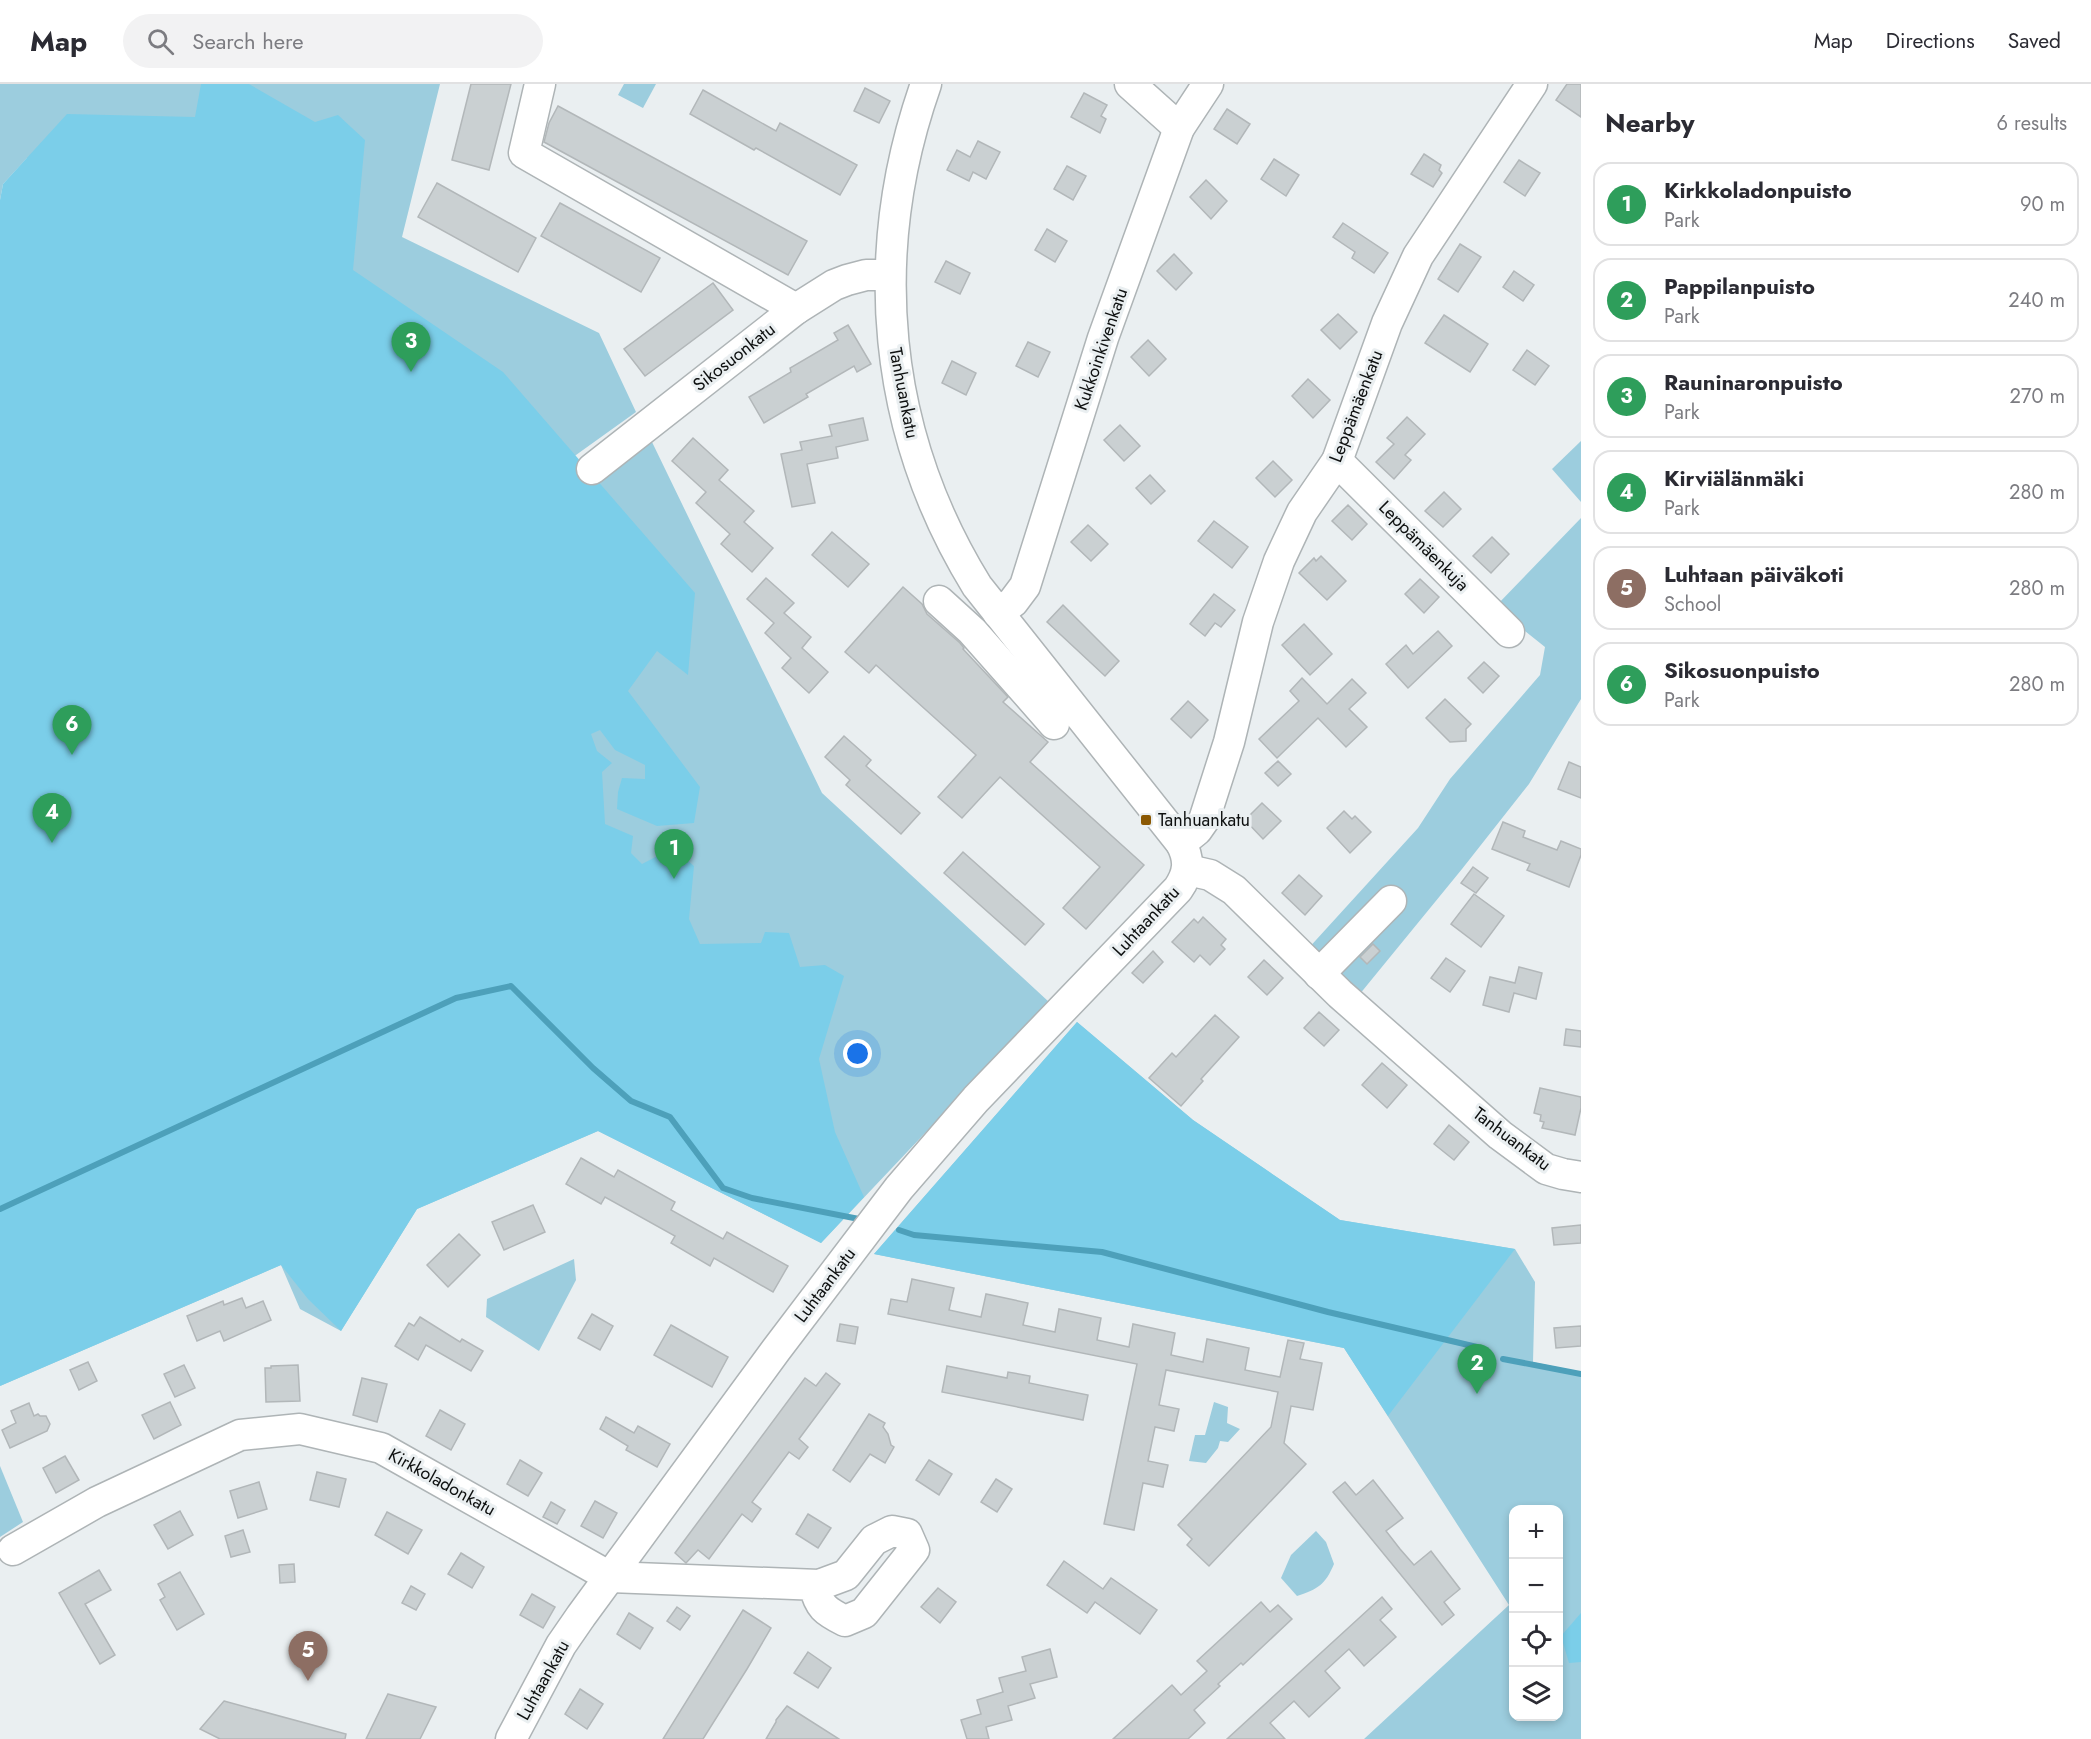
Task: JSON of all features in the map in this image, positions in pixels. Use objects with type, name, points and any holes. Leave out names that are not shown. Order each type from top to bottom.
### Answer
[{"type":"street","points":[[540,84],[524,153],[796,309]]},
{"type":"street","name":"Tanhuankatu","points":[[926,84],[914,117],[901,170],[889,275],[890,317],[908,421],[920,465],[952,543],[977,586],[1185,856],[1234,890],[1319,974],[1500,1134],[1546,1169],[1581,1177]]},
{"type":"street","points":[[1130,84],[1179,128]]},
{"type":"street","name":"Kukkoinkivenkatu","points":[[998,613],[1013,602],[1025,586],[1103,338],[1179,128],[1208,84]]},
{"type":"street","name":"Leppämäenkatu","points":[[1185,856],[1204,820],[1229,742],[1258,622],[1278,561],[1302,513],[1337,461],[1387,322],[1418,256],[1532,84]]},
{"type":"street","name":"Sikosuonkatu","points":[[592,469],[796,309],[827,289],[847,280],[866,275],[889,275]]},
{"type":"street","name":"Leppämäenkuja","points":[[1337,461],[1509,632]]},
{"type":"street","points":[[939,601],[972,631],[1054,724]]},
{"type":"street","name":"Luhtaankatu","points":[[511,1739],[561,1645],[776,1350],[899,1188],[976,1099],[1178,889],[1185,856]]},
{"type":"street","points":[[1319,974],[1390,901]]},
{"type":"street","name":"Kirkkoladonkatu","points":[[12,1550],[97,1502],[240,1435],[300,1429],[381,1448],[610,1577],[814,1585]]},
{"type":"shaded area","points":[[0,84],[440,84],[402,237],[599,333],[636,412],[427,562],[27,158],[3,184],[0,200]]},
{"type":"shaded area","points":[[201,84],[249,84],[315,122],[338,115],[365,140],[353,270],[503,372],[695,593],[688,675],[657,651],[628,691],[700,787],[694,823],[657,826],[617,809],[622,778],[645,779],[645,765],[615,750],[600,730],[591,734],[597,751],[612,763],[602,772],[605,824],[633,836],[631,853],[642,864],[673,848],[694,866],[689,919],[700,944],[761,943],[765,932],[789,933],[800,967],[825,965],[844,976],[819,1059],[835,1132],[864,1197],[821,1243],[598,1131],[417,1209],[341,1331],[308,1299],[281,1265],[0,1386],[0,200],[3,184],[67,114],[195,117]]},
{"type":"shaded area","points":[[624,84],[656,84],[643,108],[618,95]]},
{"type":"shaded area","points":[[1581,441],[1581,502],[1552,469]]},
{"type":"shaded area","points":[[652,442],[822,793],[1049,1002],[821,1243],[598,1131],[417,1209],[341,1331],[300,1309],[281,1265],[0,1386],[450,596]]},
{"type":"shaded area","points":[[1581,518],[1581,699],[1529,784],[1359,995],[1306,951],[1418,828],[1450,779],[1540,675],[1545,647],[1495,607]]},
{"type":"shaded area","points":[[1077,1022],[1193,1120],[1340,1220],[1515,1249],[1535,1282],[1533,1362],[1581,1372],[1581,1739],[1364,1739],[1509,1605],[1344,1348],[874,1254]]},
{"type":"shaded area","points":[[1077,1022],[1193,1120],[1340,1220],[1515,1249],[1388,1416],[1344,1348],[874,1254]]},
{"type":"shaded area","points":[[574,1259],[576,1280],[539,1351],[486,1317],[487,1299]]},
{"type":"shaded area","points":[[1214,1402],[1228,1407],[1227,1423],[1240,1429],[1228,1442],[1220,1441],[1218,1448],[1206,1463],[1189,1461],[1195,1435],[1205,1435]]},
{"type":"shaded area","points":[[0,1466],[23,1522],[0,1537]]},
{"type":"shaded area","points":[[1316,1531],[1326,1542],[1334,1564],[1320,1585],[1297,1596],[1281,1578],[1291,1555]]},
{"type":"shaded area","points":[[1581,1613],[1581,1662],[1569,1663],[1563,1643],[1563,1634]]},
{"type":"building","points":[[471,84],[511,84],[489,170],[452,160]]},
{"type":"building","points":[[1567,84],[1581,84],[1581,117],[1556,100]]},
{"type":"building","points":[[865,88],[890,101],[879,123],[854,111]]},
{"type":"building","points":[[703,90],[776,131],[780,123],[857,165],[840,195],[690,114]]},
{"type":"building","points":[[1084,93],[1107,105],[1101,116],[1106,119],[1100,133],[1071,117]]},
{"type":"building","points":[[558,106],[807,241],[788,275],[544,142],[549,123]]},
{"type":"building","points":[[1227,109],[1250,124],[1237,144],[1214,129]]},
{"type":"building","points":[[978,141],[1000,152],[986,179],[973,172],[969,181],[947,170],[957,150],[970,157]]},
{"type":"building","points":[[1424,154],[1441,165],[1439,170],[1442,173],[1433,187],[1411,174]]},
{"type":"building","points":[[1274,159],[1299,175],[1286,196],[1261,179]]},
{"type":"building","points":[[1519,160],[1540,173],[1525,196],[1504,182]]},
{"type":"building","points":[[1067,166],[1086,176],[1073,200],[1054,189]]},
{"type":"building","points":[[1206,180],[1227,201],[1211,219],[1190,197]]},
{"type":"building","points":[[437,183],[536,238],[518,272],[418,217]]},
{"type":"building","points":[[560,203],[660,258],[641,292],[541,236]]},
{"type":"building","points":[[1343,223],[1388,253],[1374,273],[1352,258],[1355,252],[1333,237]]},
{"type":"building","points":[[1047,229],[1067,241],[1055,262],[1035,250]]},
{"type":"building","points":[[1460,244],[1481,257],[1458,292],[1438,279]]},
{"type":"building","points":[[1174,254],[1192,273],[1176,290],[1157,271]]},
{"type":"building","points":[[946,261],[970,273],[960,294],[935,282]]},
{"type":"building","points":[[1514,271],[1534,285],[1523,301],[1503,287]]},
{"type":"building","points":[[713,283],[733,310],[645,376],[624,349]]},
{"type":"building","points":[[1338,314],[1357,332],[1340,349],[1321,330]]},
{"type":"building","points":[[1444,315],[1488,344],[1470,372],[1425,343]]},
{"type":"building","points":[[848,325],[871,364],[857,372],[854,366],[806,394],[808,397],[764,423],[749,397],[791,372],[790,368],[838,340],[834,333]]},
{"type":"building","points":[[1148,340],[1166,359],[1149,376],[1131,357]]},
{"type":"building","points":[[1028,342],[1050,352],[1038,377],[1016,366]]},
{"type":"building","points":[[1527,350],[1549,366],[1535,385],[1513,370]]},
{"type":"building","points":[[952,361],[976,373],[966,395],[942,383]]},
{"type":"building","points":[[1308,379],[1330,400],[1313,418],[1292,396]]},
{"type":"building","points":[[1407,417],[1425,434],[1405,455],[1411,460],[1394,479],[1376,462],[1394,444],[1387,438]]},
{"type":"building","points":[[863,418],[868,440],[836,447],[838,458],[807,464],[815,503],[792,507],[781,454],[802,450],[800,442],[832,436],[829,425]]},
{"type":"building","points":[[1120,425],[1140,446],[1124,461],[1104,440]]},
{"type":"building","points":[[693,438],[728,470],[719,480],[754,511],[744,522],[773,548],[752,572],[721,544],[730,534],[696,503],[706,492],[672,461]]},
{"type":"building","points":[[1273,461],[1292,480],[1275,497],[1256,478]]},
{"type":"building","points":[[1150,475],[1165,491],[1151,504],[1136,488]]},
{"type":"building","points":[[1444,492],[1461,509],[1443,527],[1425,511]]},
{"type":"building","points":[[1348,505],[1367,524],[1352,540],[1332,521]]},
{"type":"building","points":[[1214,521],[1248,547],[1232,568],[1198,541]]},
{"type":"building","points":[[1088,525],[1108,544],[1091,561],[1071,542]]},
{"type":"building","points":[[832,532],[869,564],[848,587],[812,555]]},
{"type":"building","points":[[1492,537],[1509,554],[1491,573],[1473,556]]},
{"type":"building","points":[[1321,556],[1346,581],[1327,600],[1299,573],[1314,558],[1316,561]]},
{"type":"building","points":[[766,578],[794,603],[784,613],[811,637],[802,648],[828,672],[809,693],[782,668],[791,658],[765,633],[774,623],[747,599]]},
{"type":"building","points":[[1420,579],[1439,597],[1424,613],[1405,594]]},
{"type":"building","points":[[903,587],[922,604],[927,614],[960,643],[1008,697],[1003,702],[1048,742],[1030,762],[1144,865],[1086,929],[1063,908],[1100,867],[1000,777],[962,818],[938,797],[976,755],[876,665],[869,673],[845,652]]},
{"type":"building","points":[[1214,594],[1235,610],[1221,627],[1215,623],[1205,636],[1190,624]]},
{"type":"building","points":[[1063,605],[1119,661],[1105,676],[1047,622]]},
{"type":"building","points":[[1304,624],[1332,654],[1310,675],[1282,645]]},
{"type":"building","points":[[1438,631],[1452,646],[1408,688],[1386,664],[1406,645],[1413,654]]},
{"type":"building","points":[[1484,662],[1499,676],[1483,693],[1468,678]]},
{"type":"building","points":[[1302,678],[1327,704],[1352,679],[1366,693],[1349,709],[1367,727],[1346,747],[1318,718],[1277,758],[1259,739],[1299,701],[1290,691]]},
{"type":"building","points":[[1445,699],[1471,724],[1466,729],[1466,741],[1450,742],[1426,718]]},
{"type":"building","points":[[1188,701],[1208,720],[1191,738],[1171,719]]},
{"type":"building","points":[[844,736],[871,760],[866,766],[920,813],[901,834],[846,785],[850,780],[825,757]]},
{"type":"building","points":[[1278,761],[1291,774],[1278,786],[1265,773]]},
{"type":"building","points":[[1569,762],[1581,767],[1581,798],[1558,789]]},
{"type":"building","points":[[1262,803],[1281,821],[1263,839],[1245,820]]},
{"type":"building","points":[[1344,811],[1352,819],[1355,816],[1371,832],[1350,853],[1327,828]]},
{"type":"building","points":[[1503,822],[1525,831],[1523,837],[1557,850],[1561,841],[1581,849],[1581,855],[1569,887],[1527,870],[1530,864],[1492,849]]},
{"type":"building","points":[[963,852],[1044,924],[1025,945],[944,873]]},
{"type":"building","points":[[1473,867],[1488,878],[1476,893],[1461,883]]},
{"type":"building","points":[[1299,875],[1322,896],[1305,915],[1282,893]]},
{"type":"building","points":[[1474,894],[1504,916],[1481,947],[1451,924]]},
{"type":"building","points":[[1203,917],[1226,939],[1221,945],[1225,949],[1210,965],[1200,955],[1194,962],[1172,942],[1194,919],[1198,923]]},
{"type":"building","points":[[1373,944],[1380,951],[1367,964],[1360,957]]},
{"type":"building","points":[[1153,951],[1163,962],[1143,983],[1132,973]]},
{"type":"building","points":[[1446,958],[1465,971],[1450,992],[1431,978]]},
{"type":"building","points":[[1264,960],[1283,978],[1267,995],[1248,977]]},
{"type":"building","points":[[1519,967],[1542,973],[1536,999],[1514,993],[1509,1012],[1483,1005],[1490,977],[1515,983]]},
{"type":"building","points":[[1319,1012],[1339,1030],[1324,1046],[1304,1028]]},
{"type":"building","points":[[1215,1015],[1239,1037],[1201,1079],[1203,1081],[1181,1106],[1149,1078],[1172,1053],[1176,1057]]},
{"type":"building","points":[[1566,1029],[1581,1031],[1581,1047],[1564,1045]]},
{"type":"building","points":[[1382,1063],[1407,1085],[1387,1108],[1362,1085]]},
{"type":"building","points":[[1540,1088],[1581,1097],[1575,1135],[1542,1128],[1544,1122],[1540,1121],[1541,1115],[1534,1113]]},
{"type":"building","points":[[1449,1125],[1469,1142],[1454,1160],[1434,1144]]},
{"type":"building","points":[[581,1158],[614,1177],[618,1170],[675,1202],[671,1210],[723,1239],[727,1232],[788,1266],[773,1292],[714,1258],[710,1266],[671,1243],[675,1236],[605,1197],[601,1204],[566,1184]]},
{"type":"building","points":[[533,1205],[545,1232],[504,1250],[492,1222]]},
{"type":"building","points":[[1581,1225],[1581,1243],[1554,1245],[1552,1228]]},
{"type":"building","points":[[459,1234],[480,1255],[448,1287],[427,1265]]},
{"type":"building","points":[[912,1279],[954,1288],[949,1310],[981,1317],[986,1294],[1028,1303],[1023,1325],[1055,1332],[1059,1309],[1101,1318],[1097,1340],[1129,1347],[1133,1324],[1175,1333],[1171,1355],[1203,1362],[1207,1339],[1249,1348],[1245,1370],[1280,1377],[1288,1340],[1304,1343],[1300,1359],[1322,1363],[1313,1410],[1291,1406],[1284,1443],[1306,1464],[1209,1566],[1187,1545],[1192,1539],[1178,1525],[1271,1427],[1278,1392],[1166,1370],[1159,1405],[1179,1409],[1174,1431],[1155,1427],[1148,1461],[1168,1465],[1163,1487],[1143,1483],[1134,1530],[1104,1524],[1137,1364],[888,1314],[891,1299],[907,1302]]},
{"type":"building","points":[[242,1298],[246,1308],[263,1301],[271,1320],[224,1341],[220,1331],[197,1341],[187,1316],[223,1301],[224,1305]]},
{"type":"building","points":[[592,1314],[613,1326],[600,1350],[578,1338]]},
{"type":"building","points":[[420,1317],[460,1342],[462,1339],[483,1351],[471,1371],[426,1345],[418,1360],[395,1346],[409,1323],[414,1326]]},
{"type":"building","points":[[840,1324],[858,1327],[855,1344],[837,1341]]},
{"type":"building","points":[[671,1325],[728,1357],[712,1387],[654,1355]]},
{"type":"building","points":[[1581,1326],[1581,1346],[1556,1348],[1554,1328]]},
{"type":"building","points":[[88,1362],[97,1381],[79,1390],[70,1370]]},
{"type":"building","points":[[184,1365],[195,1388],[175,1397],[164,1374]]},
{"type":"building","points":[[298,1365],[300,1401],[266,1402],[265,1368]]},
{"type":"building","points":[[947,1366],[1007,1378],[1008,1372],[1030,1376],[1029,1383],[1088,1395],[1083,1420],[942,1392]]},
{"type":"building","points":[[826,1373],[840,1384],[799,1439],[808,1447],[799,1459],[789,1452],[752,1502],[761,1509],[752,1522],[742,1514],[709,1559],[698,1550],[686,1563],[675,1553],[805,1378],[816,1386]]},
{"type":"building","points":[[362,1378],[387,1384],[377,1422],[353,1415]]},
{"type":"building","points":[[170,1402],[181,1425],[154,1439],[142,1415]]},
{"type":"building","points":[[29,1403],[34,1416],[38,1414],[46,1416],[50,1424],[47,1431],[10,1448],[2,1430],[16,1423],[11,1411]]},
{"type":"building","points":[[440,1410],[465,1424],[451,1450],[426,1436]]},
{"type":"building","points":[[869,1414],[885,1423],[883,1427],[894,1447],[885,1463],[870,1454],[850,1482],[833,1470]]},
{"type":"building","points":[[606,1417],[634,1433],[638,1426],[670,1444],[657,1467],[626,1450],[628,1446],[600,1429]]},
{"type":"building","points":[[65,1456],[79,1480],[56,1493],[43,1468]]},
{"type":"building","points":[[520,1460],[542,1473],[528,1496],[507,1484]]},
{"type":"building","points":[[929,1460],[952,1474],[939,1495],[916,1480]]},
{"type":"building","points":[[317,1472],[346,1479],[339,1507],[310,1500]]},
{"type":"building","points":[[996,1479],[1012,1489],[997,1512],[981,1502]]},
{"type":"building","points":[[1373,1480],[1403,1518],[1386,1531],[1400,1549],[1414,1565],[1431,1551],[1460,1589],[1444,1602],[1454,1615],[1442,1625],[1333,1492],[1345,1482],[1356,1495]]},
{"type":"building","points":[[259,1482],[267,1509],[238,1518],[230,1491]]},
{"type":"building","points":[[595,1501],[617,1513],[603,1538],[581,1526]]},
{"type":"building","points":[[551,1502],[565,1510],[557,1524],[543,1517]]},
{"type":"building","points":[[180,1511],[193,1535],[168,1549],[154,1525]]},
{"type":"building","points":[[387,1512],[422,1530],[408,1554],[375,1535]]},
{"type":"building","points":[[808,1514],[831,1528],[818,1548],[796,1534]]},
{"type":"building","points":[[243,1530],[250,1552],[231,1557],[225,1536]]},
{"type":"building","points":[[461,1553],[484,1567],[472,1588],[448,1574]]},
{"type":"building","points":[[1064,1561],[1103,1589],[1111,1578],[1157,1610],[1140,1634],[1095,1602],[1087,1613],[1047,1585]]},
{"type":"building","points":[[294,1564],[295,1582],[280,1583],[279,1565]]},
{"type":"building","points":[[99,1570],[111,1590],[85,1604],[115,1655],[100,1664],[59,1593]]},
{"type":"building","points":[[180,1572],[204,1614],[177,1630],[160,1600],[165,1597],[158,1584]]},
{"type":"building","points":[[411,1586],[425,1594],[416,1610],[402,1603]]},
{"type":"building","points":[[938,1588],[956,1602],[940,1623],[921,1607]]},
{"type":"building","points":[[532,1594],[555,1607],[543,1628],[520,1615]]},
{"type":"building","points":[[1382,1597],[1392,1609],[1380,1620],[1396,1637],[1364,1666],[1349,1649],[1325,1671],[1340,1688],[1309,1717],[1294,1701],[1270,1723],[1285,1739],[1227,1739]]},
{"type":"building","points":[[1261,1602],[1270,1612],[1278,1605],[1292,1619],[1243,1665],[1241,1663],[1218,1684],[1220,1686],[1194,1710],[1205,1723],[1188,1739],[1113,1739],[1172,1685],[1181,1695],[1207,1671],[1197,1661]]},
{"type":"building","points":[[677,1607],[690,1616],[680,1630],[667,1621]]},
{"type":"building","points":[[743,1610],[771,1628],[747,1669],[703,1739],[663,1739]]},
{"type":"building","points":[[629,1613],[653,1628],[640,1649],[617,1634]]},
{"type":"building","points":[[1050,1649],[1057,1677],[1030,1684],[1035,1698],[1008,1706],[1012,1720],[986,1727],[989,1739],[967,1739],[961,1720],[981,1714],[977,1700],[1003,1692],[999,1678],[1026,1671],[1022,1657]]},
{"type":"building","points":[[808,1652],[831,1668],[818,1688],[794,1673]]},
{"type":"building","points":[[580,1689],[603,1704],[587,1729],[565,1714]]},
{"type":"building","points":[[388,1694],[436,1707],[420,1739],[366,1739]]},
{"type":"building","points":[[224,1701],[346,1734],[345,1739],[220,1739],[200,1729]]},
{"type":"building","points":[[787,1706],[839,1739],[766,1739]]},
{"type":"waterway","points":[[0,1209],[456,998],[511,986],[593,1068],[631,1101],[670,1117],[723,1188],[752,1198],[859,1219]]},
{"type":"waterway","points":[[899,1230],[914,1235],[1102,1252],[1328,1312],[1477,1347]]},
{"type":"waterway","points":[[1503,1359],[1581,1374]]},
{"type":"place","name":"Rauninaronpuisto","points":[[411,372]]},
{"type":"place","name":"Sikosuonpuisto","points":[[72,755]]},
{"type":"place","name":"Tanhuankatu","points":[[1146,820]]},
{"type":"place","name":"Kirviälänmäki","points":[[52,843]]},
{"type":"place","name":"Kirkkoladonpuisto","points":[[674,879]]},
{"type":"place","name":"Pappilanpuisto","points":[[1477,1394]]},
{"type":"place","name":"Luhtaan päiväkoti","points":[[308,1681]]}]
